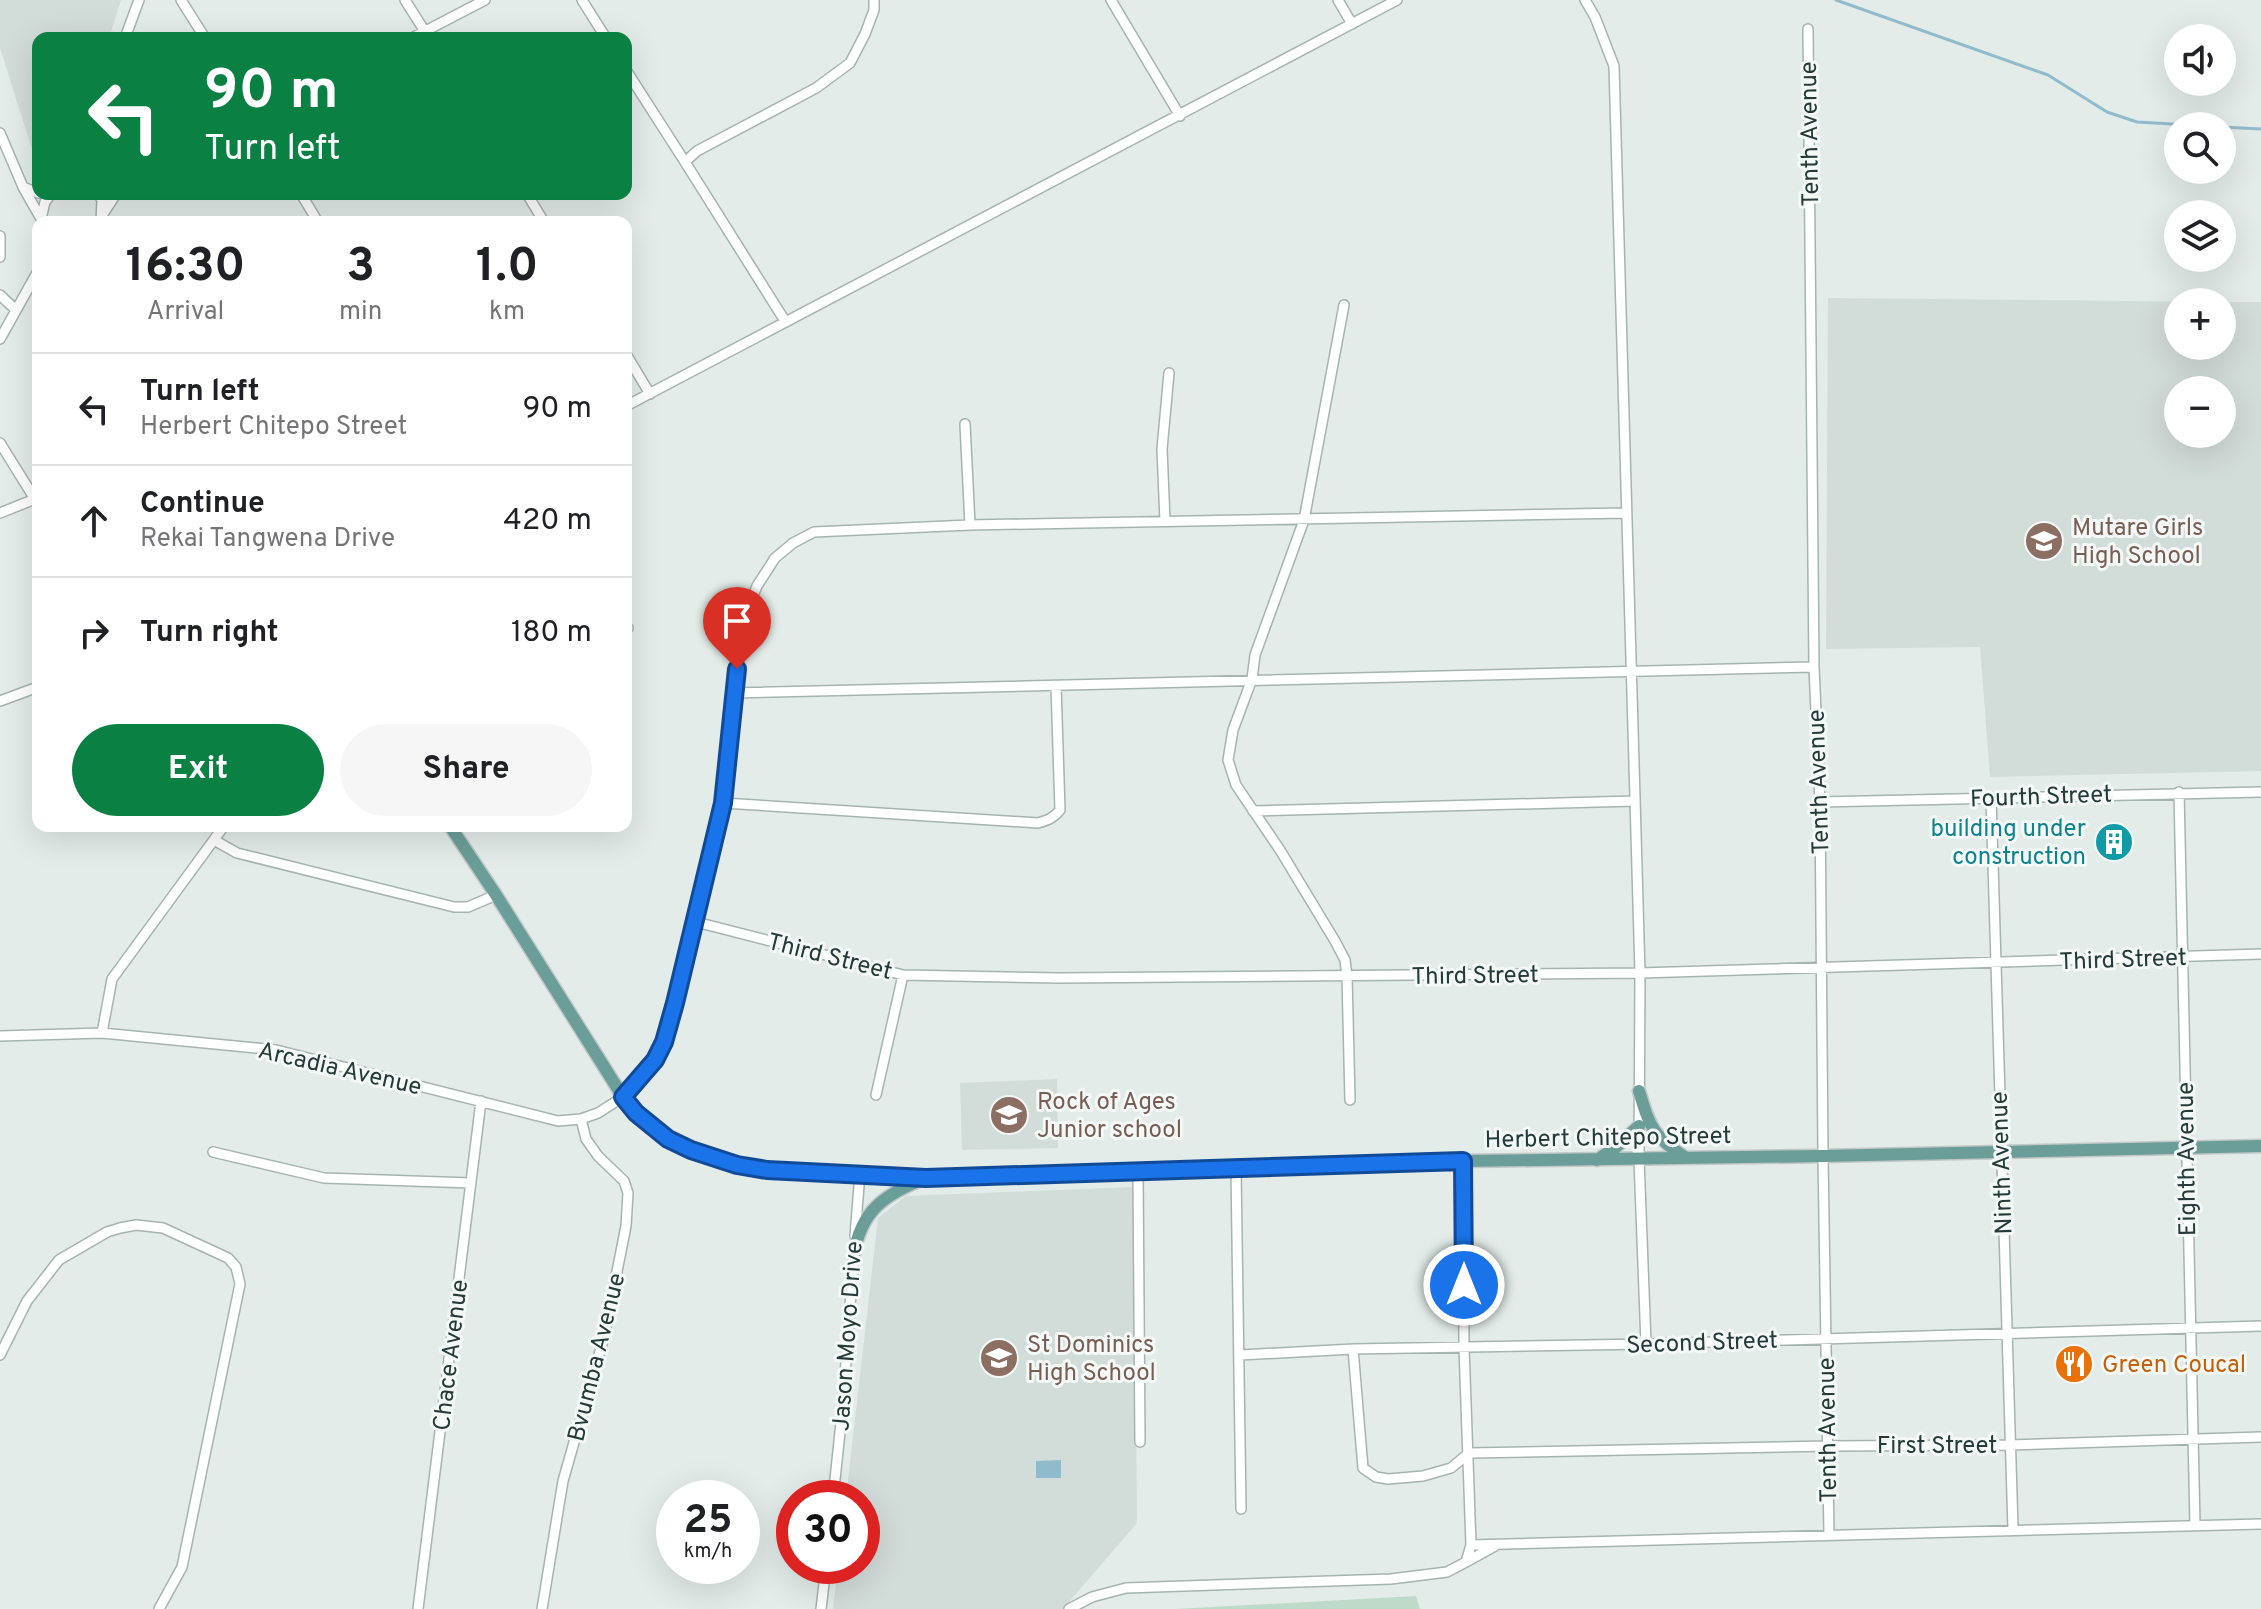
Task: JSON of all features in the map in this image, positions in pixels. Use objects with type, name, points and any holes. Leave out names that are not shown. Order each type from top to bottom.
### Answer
[{"type":"main road","name":"Herbert Chitepo Street","points":[[454,832],[636,1113],[668,1139],[737,1165],[767,1170],[926,1178],[1463,1161],[2261,1146]]},
{"type":"main road","points":[[1639,1091],[1654,1132],[1687,1158]]},
{"type":"main road","points":[[1597,1160],[1639,1126]]},
{"type":"main road","points":[[854,1254],[857,1236],[869,1213],[896,1190],[926,1178]]},
{"type":"street","points":[[127,32],[139,0]]},
{"type":"street","points":[[181,0],[201,32]]},
{"type":"street","points":[[405,0],[426,32]]},
{"type":"street","points":[[430,32],[485,0]]},
{"type":"street","points":[[582,0],[602,32]]},
{"type":"street","points":[[685,162],[697,151],[816,88],[850,63],[865,34],[874,10],[874,0]]},
{"type":"street","points":[[1111,0],[1180,116]]},
{"type":"street","points":[[1338,0],[1352,24]]},
{"type":"street","points":[[632,403],[1397,0]]},
{"type":"street","points":[[1585,0],[1614,66],[1640,973],[1639,1159],[1646,1344]]},
{"type":"street","name":"Tenth Avenue","points":[[1808,29],[1814,667],[1820,802],[1829,1535]]},
{"type":"street","points":[[632,79],[785,321]]},
{"type":"street","points":[[0,133],[39,216]]},
{"type":"street","points":[[23,187],[32,191]]},
{"type":"street","points":[[0,236],[0,257]]},
{"type":"street","points":[[0,339],[32,282]]},
{"type":"street","points":[[0,295],[16,310]]},
{"type":"street","points":[[1344,305],[1304,520],[1255,655],[1252,679],[1233,730],[1228,760],[1236,785],[1345,960],[1350,1100]]},
{"type":"street","points":[[632,364],[650,394]]},
{"type":"street","points":[[1165,521],[1162,449],[1169,373]]},
{"type":"street","points":[[965,424],[970,525]]},
{"type":"street","points":[[0,443],[32,495]]},
{"type":"street","points":[[0,513],[32,503]]},
{"type":"street","points":[[581,1119],[598,1113],[623,1097],[655,1060],[664,1042],[723,803],[742,622],[757,586],[775,558],[793,543],[814,532],[970,525],[1626,513]]},
{"type":"street","points":[[734,693],[1814,667]]},
{"type":"street","points":[[723,803],[1038,823],[1049,820],[1060,810],[1056,686]]},
{"type":"street","points":[[0,701],[32,689]]},
{"type":"street","name":"Eighth Avenue","points":[[2179,792],[2195,1525]]},
{"type":"street","name":"Fourth Street","points":[[1820,802],[2261,792]]},
{"type":"street","name":"Ninth Avenue","points":[[1991,797],[2013,1529]]},
{"type":"street","points":[[1253,811],[1634,801]]},
{"type":"street","points":[[102,1033],[112,979],[220,832]]},
{"type":"street","points":[[214,840],[237,853],[454,907],[468,907],[496,895]]},
{"type":"street","name":"Third Street","points":[[696,922],[903,975],[1060,978],[1640,973],[2261,954]]},
{"type":"street","points":[[876,1095],[903,975]]},
{"type":"street","name":"Arcadia Avenue","points":[[0,1036],[102,1033],[276,1050],[558,1121],[581,1119]]},
{"type":"street","name":"Chace Avenue","points":[[418,1609],[481,1101]]},
{"type":"street","name":"Bvumba Avenue","points":[[542,1609],[563,1481],[604,1337],[626,1226],[628,1193],[624,1181],[592,1148],[586,1139],[581,1119]]},
{"type":"street","points":[[213,1152],[324,1178],[471,1183]]},
{"type":"street","points":[[1463,1161],[1464,1347],[1471,1545],[1466,1562]]},
{"type":"street","points":[[1236,1169],[1241,1509]]},
{"type":"street","points":[[1138,1171],[1140,1442]]},
{"type":"street","name":"Jason Moyo Drive","points":[[835,1480],[860,1173]]},
{"type":"street","points":[[0,1355],[27,1301],[59,1260],[107,1232],[136,1225],[163,1228],[228,1258],[236,1267],[240,1284],[182,1567],[159,1609]]},
{"type":"street","name":"Second Street","points":[[1240,1355],[1353,1349],[1646,1344],[2261,1326]]},
{"type":"street","points":[[1353,1349],[1363,1468],[1376,1477],[1388,1479],[1423,1476],[1451,1468],[1469,1453]]},
{"type":"street","name":"First Street","points":[[1469,1453],[2011,1445],[2261,1437]]},
{"type":"street","points":[[1471,1545],[2261,1524]]},
{"type":"street","points":[[1069,1609],[1092,1597],[1126,1588],[1391,1579],[1447,1572],[1498,1545]]},
{"type":"street","points":[[821,1609],[824,1584]]},
{"type":"shaded area","points":[[0,0],[121,0],[111,32],[32,32],[32,149],[0,48]]},
{"type":"shaded area","name":"Mutare Girls High School","points":[[1828,298],[2164,301],[2164,360],[2236,360],[2236,302],[2261,302],[2261,771],[1990,777],[1980,647],[1826,649]]},
{"type":"shaded area","name":"Rock of Ages Junior school","points":[[1057,1079],[1058,1148],[962,1150],[960,1083]]},
{"type":"shaded area","name":"St Dominics High School","points":[[1134,1187],[1137,1523],[1063,1609],[833,1609],[836,1584],[880,1584],[880,1480],[848,1480],[878,1218],[906,1196]]},
{"type":"green space","points":[[1416,1596],[1420,1609],[1175,1609]]},
{"type":"water","points":[[1061,1460],[1061,1478],[1036,1478],[1036,1461]]},
{"type":"waterway","points":[[1836,0],[2048,75],[2107,112],[2137,122],[2164,124]]},
{"type":"waterway","points":[[2236,128],[2261,129]]},
{"type":"place","name":"Mutare Girls High School","points":[[2044,541]]},
{"type":"place","name":"building under construction","points":[[2114,842]]},
{"type":"place","name":"Rock of Ages Junior school","points":[[1009,1115]]},
{"type":"place","name":"St Dominics High School","points":[[999,1358]]},
{"type":"place","name":"Green Coucal","points":[[2074,1364]]},
{"type":"route","points":[[737,669],[723,803],[675,1003],[664,1042],[655,1060],[623,1097],[650,1125],[668,1139],[691,1150],[737,1165],[767,1170],[926,1178],[1463,1161],[1464,1285]]}]
